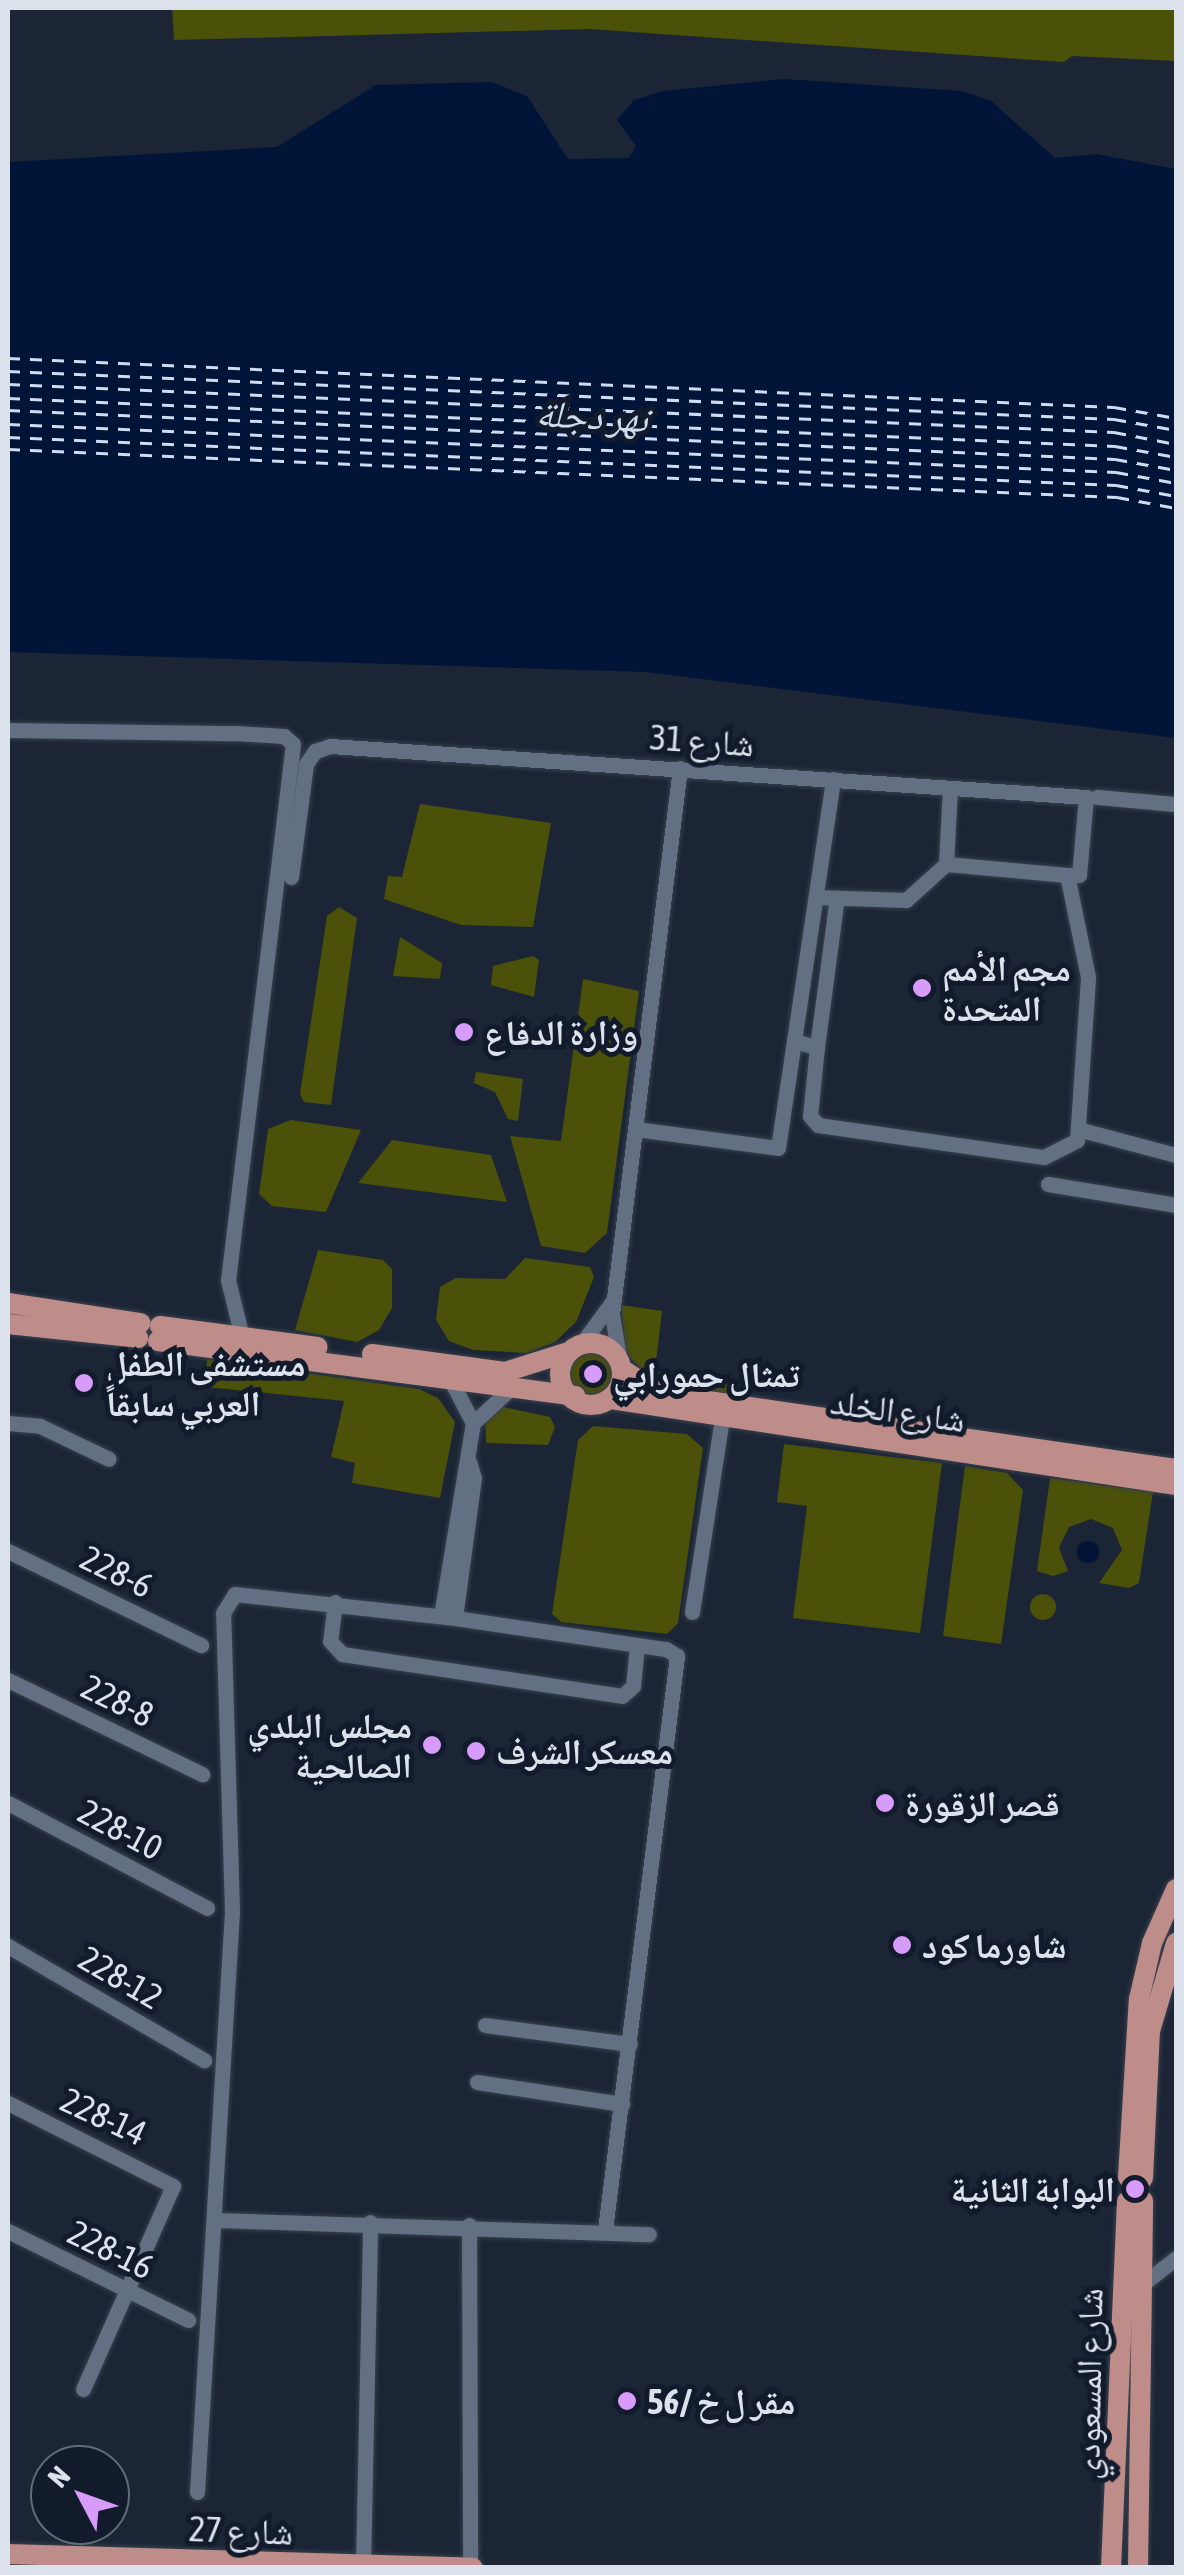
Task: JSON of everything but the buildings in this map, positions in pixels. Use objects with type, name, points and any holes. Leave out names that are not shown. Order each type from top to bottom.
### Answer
[{"type":"main road","points":[[8,1304],[149,1332],[376,1361],[505,1372],[572,1350],[604,1350],[622,1366],[624,1385],[610,1400],[451,1381],[376,1361],[242,1337],[149,1332],[8,1324]]},
{"type":"main road","points":[[572,1350],[558,1375],[575,1396]]},
{"type":"main road","name":"شارع الخلد","points":[[622,1366],[660,1394],[1176,1469]]},
{"type":"main road","name":"شارع الخلد","points":[[610,1400],[1176,1485]]},
{"type":"main road","points":[[1136,2178],[1150,2032],[1176,1889]]},
{"type":"main road","points":[[1161,1980],[1176,1943]]},
{"type":"main road","name":"شارع المسعودي","points":[[1112,2568],[1135,2201],[1140,2254],[1135,2568]]},
{"type":"main road","name":"شارع 27","points":[[8,2554],[471,2567]]},
{"type":"main road","points":[[1112,2568],[1135,2568]]},
{"type":"street","points":[[8,730],[292,740],[228,1280],[242,1337]]},
{"type":"street","name":"شارع 31","points":[[291,877],[306,764],[315,751],[330,746],[1176,804]]},
{"type":"street","points":[[622,1366],[611,1322],[680,768]]},
{"type":"street","points":[[636,1129],[778,1148],[833,779]]},
{"type":"street","points":[[816,897],[906,900],[946,864],[950,788]]},
{"type":"street","points":[[946,864],[1079,875],[1091,797]]},
{"type":"street","points":[[837,898],[810,1116],[818,1124],[1044,1157],[1069,1147],[1078,1129],[1088,978],[1067,874]]},
{"type":"street","points":[[794,1041],[817,1047]]},
{"type":"street","points":[[1078,1129],[1176,1155]]},
{"type":"street","points":[[1048,1184],[1176,1206]]},
{"type":"street","points":[[572,1350],[615,1294]]},
{"type":"street","points":[[448,1617],[472,1423],[451,1381]]},
{"type":"street","points":[[472,1423],[511,1388]]},
{"type":"street","points":[[692,1612],[722,1419]]},
{"type":"street","points":[[8,1423],[40,1426],[109,1459]]},
{"type":"street","name":"228-6","points":[[8,1552],[201,1646]]},
{"type":"street","points":[[198,2492],[232,1911],[224,1607],[245,1590],[637,1644],[671,1650],[680,1664],[605,2230]]},
{"type":"street","points":[[335,1602],[330,1641],[342,1654],[602,1693],[631,1690],[637,1644]]},
{"type":"street","name":"228-8","points":[[8,1680],[202,1774]]},
{"type":"street","name":"228-10","points":[[8,1803],[206,1908]]},
{"type":"street","name":"228-12","points":[[8,1946],[204,2060]]},
{"type":"street","points":[[485,2025],[630,2044]]},
{"type":"street","points":[[478,2082],[622,2104]]},
{"type":"street","name":"228-14","points":[[8,2103],[173,2186],[128,2291]]},
{"type":"street","points":[[216,2220],[469,2225],[649,2234]]},
{"type":"street","points":[[363,2566],[370,2222]]},
{"type":"street","points":[[469,2225],[471,2567]]},
{"type":"street","name":"228-16","points":[[8,2231],[188,2320]]},
{"type":"street","points":[[1140,2254],[1158,2258],[1176,2250]]},
{"type":"street","points":[[1140,2286],[1176,2258]]},
{"type":"street","points":[[83,2389],[128,2291]]},
{"type":"green space","points":[[172,8],[1176,8],[1176,61],[1072,56],[1064,62],[589,29],[174,40]]},
{"type":"green space","points":[[420,804],[551,823],[533,927],[461,925],[384,899],[388,876],[402,877]]},
{"type":"green space","points":[[339,907],[357,918],[331,1105],[304,1102],[300,1094],[327,916]]},
{"type":"green space","points":[[400,937],[442,963],[440,979],[393,976]]},
{"type":"green space","points":[[533,956],[539,960],[534,997],[491,985],[493,966]]},
{"type":"green space","points":[[583,979],[639,991],[607,1233],[585,1253],[541,1246],[510,1136],[561,1141]]},
{"type":"green space","points":[[476,1072],[523,1079],[518,1121],[508,1119],[495,1092],[474,1083]]},
{"type":"green space","points":[[291,1120],[361,1130],[326,1212],[272,1206],[259,1194],[268,1129]]},
{"type":"green space","points":[[392,1140],[491,1155],[507,1202],[358,1183]]},
{"type":"green space","points":[[318,1250],[383,1260],[392,1269],[392,1308],[379,1330],[357,1342],[295,1330]]},
{"type":"green space","points":[[525,1258],[590,1267],[594,1277],[576,1322],[555,1342],[526,1353],[473,1350],[449,1341],[436,1320],[440,1287],[456,1278],[505,1279]]},
{"type":"green space","points":[[621,1305],[662,1311],[655,1371],[737,1385],[733,1395],[648,1376],[626,1353]]},
{"type":"green space","points":[[592,1349],[610,1356],[617,1374],[610,1392],[592,1399],[574,1392],[567,1374],[574,1356]]},
{"type":"green space","points":[[207,1359],[419,1389],[438,1398],[455,1422],[440,1498],[352,1483],[355,1463],[331,1457],[344,1401],[206,1387]]},
{"type":"green space","points":[[498,1406],[550,1417],[555,1427],[548,1445],[486,1443],[485,1420]]},
{"type":"green space","points":[[593,1426],[687,1434],[703,1448],[678,1623],[667,1634],[561,1622],[552,1614],[578,1440]]},
{"type":"green space","points":[[784,1444],[942,1463],[920,1633],[793,1618],[807,1506],[777,1502]]},
{"type":"green space","points":[[965,1466],[1007,1473],[1023,1490],[1001,1644],[943,1636]]},
{"type":"green space","points":[[1050,1478],[1153,1492],[1139,1583],[1129,1588],[1099,1583],[1122,1550],[1113,1528],[1091,1519],[1069,1527],[1059,1548],[1068,1571],[1053,1576],[1037,1571]]},
{"type":"green space","points":[[1043,1594],[1052,1598],[1056,1607],[1052,1616],[1043,1620],[1034,1616],[1030,1607],[1034,1598]]},
{"type":"water","name":"نهر دجلة","points":[[784,79],[962,91],[991,101],[1055,158],[1096,154],[1176,169],[1176,738],[646,672],[8,652],[8,162],[277,147],[376,85],[492,82],[527,96],[568,159],[629,158],[636,146],[617,120],[634,100],[663,91]]},
{"type":"water","points":[[1088,1541],[1096,1544],[1096,1560],[1088,1563],[1080,1560],[1077,1552],[1080,1544]]},
{"type":"ferry route","points":[[8,358],[1114,407],[1176,418]]},
{"type":"ferry route","points":[[8,371],[1114,419],[1176,430]]},
{"type":"ferry route","points":[[8,384],[1114,432],[1176,444]]},
{"type":"ferry route","points":[[8,398],[1115,446],[1176,457]]},
{"type":"ferry route","points":[[8,410],[1115,459],[1176,470]]},
{"type":"ferry route","points":[[8,424],[1116,472],[1176,483]]},
{"type":"ferry route","points":[[8,437],[1116,485],[1176,496]]},
{"type":"ferry route","points":[[8,449],[1117,497],[1176,508]]},
{"type":"place","name":"مجم الأمم المتحدة","points":[[922,988]]},
{"type":"place","name":"وزارة الدفاع","points":[[464,1032]]},
{"type":"place","name":"تمثال حمورابي","points":[[593,1374]]},
{"type":"place","name":"مستشفى الطفل العربي سابقاً","points":[[84,1383]]},
{"type":"place","name":"مجلس البلدي الصالحية","points":[[432,1745]]},
{"type":"place","name":"معسكر الشرف","points":[[476,1751]]},
{"type":"place","name":"قصر الزقورة","points":[[885,1803]]},
{"type":"place","name":"شاورما كود","points":[[902,1945]]},
{"type":"place","name":"البوابة الثانية","points":[[1135,2189]]},
{"type":"place","name":"مقر ل خ /56","points":[[627,2401]]}]
